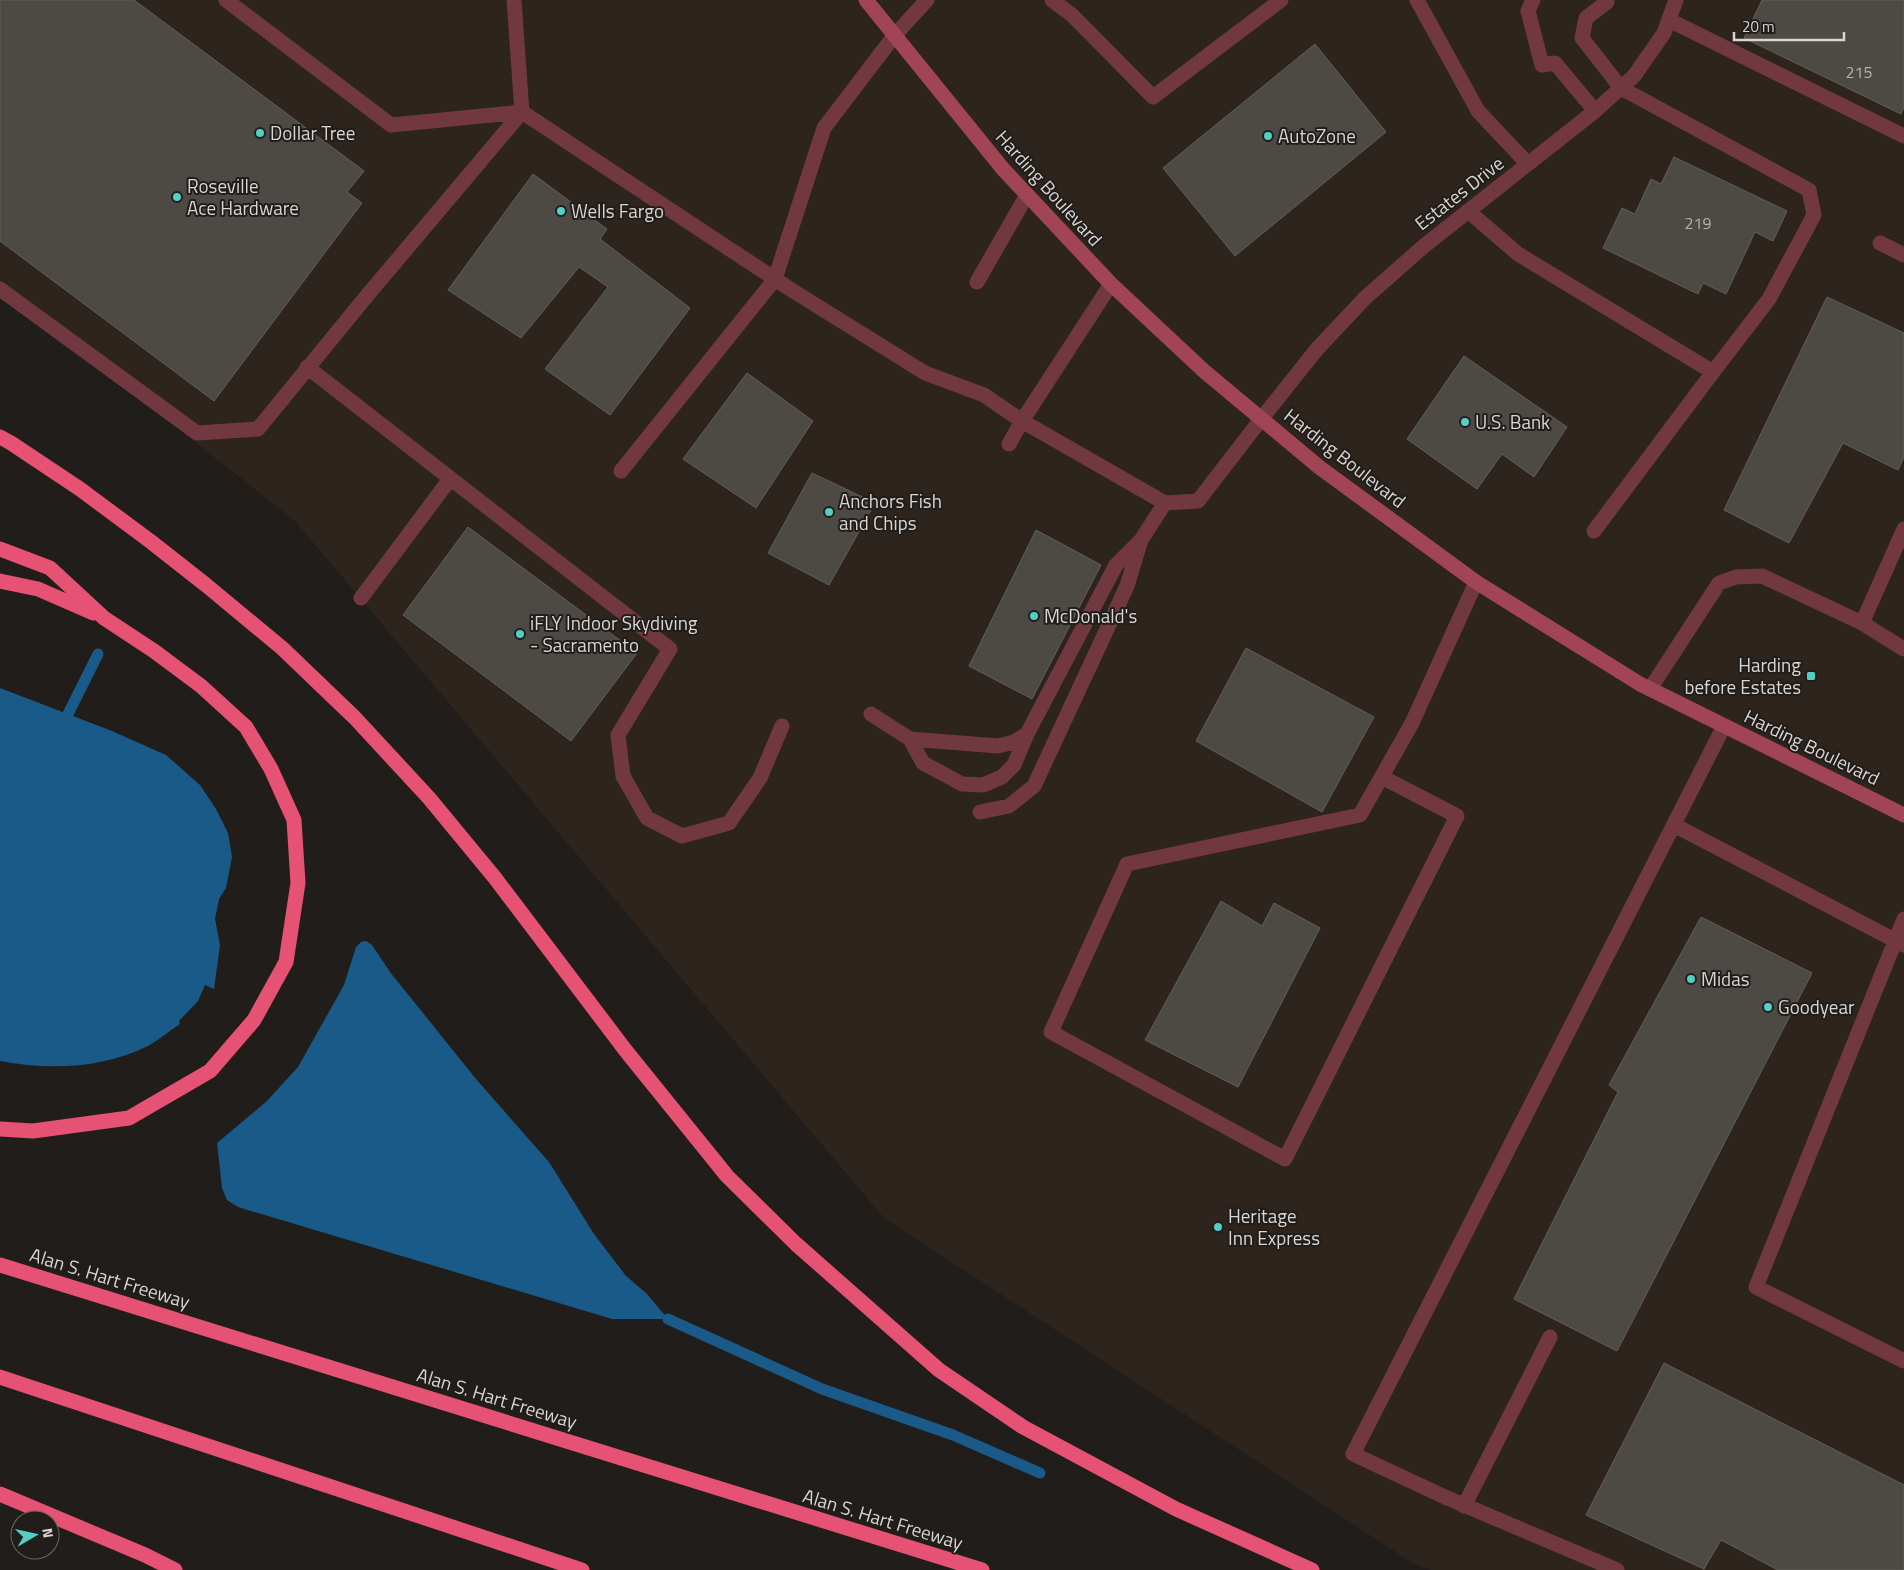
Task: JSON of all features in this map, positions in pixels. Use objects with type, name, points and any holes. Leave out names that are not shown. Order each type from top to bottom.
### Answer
[{"type":"highway","points":[[0,437],[80,490],[185,568],[282,648],[355,718],[429,798],[495,878],[626,1052],[727,1176],[796,1244],[940,1370],[1023,1427],[1176,1509],[1312,1570]]},
{"type":"highway","points":[[0,549],[50,568],[104,618],[154,651],[201,686],[246,727],[271,769],[294,820],[298,883],[286,962],[254,1020],[210,1071],[129,1118],[33,1131],[0,1129]]},
{"type":"highway","points":[[0,581],[38,589],[104,618]]},
{"type":"highway","name":"Alan S. Hart Freeway","points":[[0,1265],[982,1570]]},
{"type":"highway","points":[[0,1377],[582,1570]]},
{"type":"highway","points":[[0,1494],[145,1555],[175,1570]]},
{"type":"main road","name":"Harding Boulevard","points":[[866,0],[1003,169],[1111,284],[1204,371],[1319,467],[1476,582],[1650,689],[1903,811]]},
{"type":"street","points":[[226,0],[391,125],[522,112],[775,279],[925,373],[984,395],[1022,421],[1165,504],[1141,540],[1116,565],[1027,734],[1014,765],[1002,777],[983,785],[962,784],[923,763],[910,739]]},
{"type":"street","points":[[0,289],[197,433],[258,429],[307,367],[522,112],[514,0]]},
{"type":"street","points":[[621,471],[775,279],[824,128],[894,36],[927,0]]},
{"type":"street","points":[[1052,0],[1072,15],[1153,97],[1281,0]]},
{"type":"street","points":[[1417,0],[1478,111],[1528,164]]},
{"type":"street","points":[[1533,0],[1528,11],[1542,65],[1555,63],[1595,111]]},
{"type":"street","points":[[1594,531],[1769,299],[1814,215],[1809,190],[1621,88],[1582,38],[1586,18],[1607,2],[1605,0]]},
{"type":"street","name":"Estates Drive","points":[[1165,504],[1198,501],[1317,350],[1365,298],[1468,211],[1595,111],[1634,76],[1664,32],[1676,0]]},
{"type":"street","points":[[1669,20],[1904,136]]},
{"type":"street","points":[[977,282],[1027,195]]},
{"type":"street","points":[[1468,211],[1518,254],[1713,372]]},
{"type":"street","points":[[1880,243],[1904,255]]},
{"type":"street","points":[[1009,444],[1111,284]]},
{"type":"street","points":[[307,367],[670,649],[618,735],[624,776],[647,818],[682,836],[729,823],[760,778],[782,726]]},
{"type":"street","points":[[361,598],[450,478]]},
{"type":"street","points":[[1862,623],[1904,529]]},
{"type":"street","points":[[980,812],[1009,806],[1034,786],[1127,586],[1141,540]]},
{"type":"street","points":[[1650,689],[1719,583],[1736,577],[1762,576],[1862,623],[1904,650]]},
{"type":"street","points":[[1382,777],[1457,816],[1285,1159],[1051,1032],[1127,864],[1360,815],[1412,723],[1476,582]]},
{"type":"street","points":[[871,714],[910,739],[998,746],[1014,742],[1027,734]]},
{"type":"street","points":[[1617,1570],[1464,1506],[1353,1454],[1724,726]]},
{"type":"street","points":[[1674,825],[1900,943]]},
{"type":"street","points":[[1904,919],[1900,943],[1756,1287],[1904,1361]]},
{"type":"street","points":[[1464,1506],[1550,1338]]},
{"type":"shaded area","points":[[0,0],[1904,0],[1904,1570],[1431,1570],[1414,1564],[884,1218],[295,521],[0,288]]},
{"type":"water","points":[[0,688],[112,731],[166,755],[200,785],[216,809],[228,833],[232,857],[226,888],[219,899],[215,919],[220,945],[214,989],[205,985],[198,1001],[179,1021],[180,1024],[152,1044],[130,1054],[75,1066],[38,1066],[0,1061]]},
{"type":"water","points":[[366,941],[372,945],[390,972],[476,1079],[549,1162],[594,1234],[626,1276],[646,1293],[668,1319],[612,1319],[238,1207],[227,1200],[222,1188],[217,1143],[267,1101],[298,1067],[344,985],[356,947],[361,942]]},
{"type":"building","name":"Roseville Ace Hardware","points":[[0,0],[134,0],[364,171],[347,192],[362,203],[214,401],[0,241]]},
{"type":"building","points":[[1762,0],[1904,0],[1904,107],[1901,114],[1744,38]]},
{"type":"building","points":[[1315,44],[1386,132],[1235,256],[1163,168]]},
{"type":"building","points":[[1674,157],[1787,211],[1773,241],[1755,232],[1726,294],[1703,283],[1698,294],[1603,248],[1622,208],[1635,214],[1651,179],[1661,184]]},
{"type":"building","points":[[533,174],[607,229],[600,239],[690,308],[610,415],[545,369],[608,287],[579,267],[521,338],[448,290]]},
{"type":"building","points":[[1827,297],[1904,333],[1904,457],[1898,470],[1843,443],[1789,543],[1724,510]]},
{"type":"building","points":[[1464,356],[1567,427],[1534,477],[1502,454],[1477,489],[1407,439]]},
{"type":"building","points":[[747,373],[813,421],[756,508],[683,459]]},
{"type":"building","points":[[812,473],[875,503],[829,585],[768,553]]},
{"type":"building","name":"iFLY Indoor Skydiving - Sacramento","points":[[468,527],[637,653],[571,741],[403,615]]},
{"type":"building","name":"McDonald's","points":[[1036,530],[1101,565],[1032,699],[969,666]]},
{"type":"building","points":[[1246,648],[1374,717],[1322,812],[1196,741]]},
{"type":"building","points":[[1221,901],[1262,926],[1274,903],[1320,928],[1238,1087],[1145,1040]]},
{"type":"building","points":[[1701,917],[1812,973],[1617,1351],[1514,1299],[1618,1092],[1609,1085]]},
{"type":"building","points":[[1664,1363],[1904,1485],[1904,1570],[1778,1570],[1721,1540],[1704,1569],[1586,1515]]},
{"type":"waterway","points":[[68,714],[98,654]]},
{"type":"waterway","points":[[668,1319],[822,1389],[953,1435],[1040,1473]]},
{"type":"place","name":"Dollar Tree","points":[[260,133]]},
{"type":"place","name":"AutoZone","points":[[1268,136]]},
{"type":"place","name":"Roseville Ace Hardware","points":[[177,197]]},
{"type":"place","name":"Wells Fargo","points":[[561,211]]},
{"type":"place","name":"U.S. Bank","points":[[1465,422]]},
{"type":"place","name":"Anchors Fish and Chips","points":[[829,512]]},
{"type":"place","name":"McDonald's","points":[[1034,616]]},
{"type":"place","name":"iFLY Indoor Skydiving - Sacramento","points":[[520,634]]},
{"type":"place","name":"Harding before Estates","points":[[1811,676]]},
{"type":"place","name":"Midas","points":[[1691,979]]},
{"type":"place","name":"Goodyear","points":[[1768,1007]]},
{"type":"place","name":"Heritage Inn Express","points":[[1218,1227]]}]
